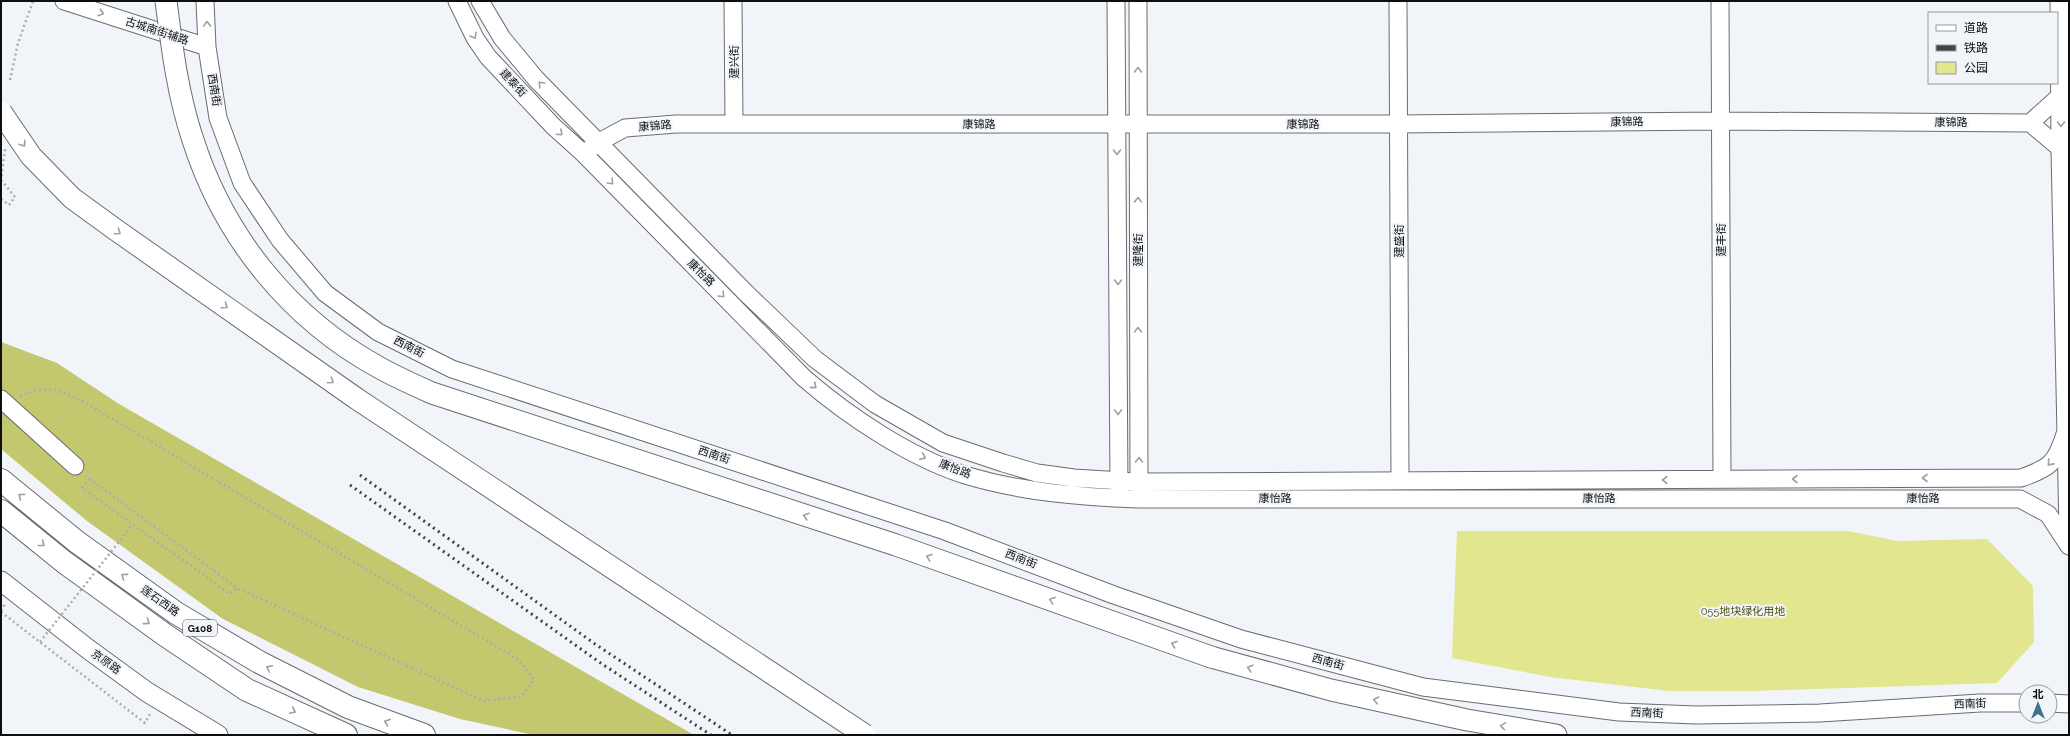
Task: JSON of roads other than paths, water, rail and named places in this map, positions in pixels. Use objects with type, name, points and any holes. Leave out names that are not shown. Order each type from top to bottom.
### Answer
[{"type":"highway","name":"莲石西路","points":[[1,480],[77,542],[176,613],[259,662],[348,707],[424,735]]},
{"type":"highway","name":"G108","points":[[1,511],[64,562],[165,635],[247,690],[346,735]]},
{"type":"main road","points":[[166,1],[173,59],[192,140],[225,217],[254,261],[294,306],[343,345],[373,364],[432,393],[896,545],[1211,657],[1331,690],[1467,720],[1556,735]]},
{"type":"main road","points":[[2060,1],[2061,149],[2069,530]]},
{"type":"main road","points":[[1,112],[36,161],[72,198],[116,230],[357,399],[865,735]]},
{"type":"main road","name":"京原路","points":[[1,581],[88,649],[159,699],[218,735]]},
{"type":"street","name":"古城南街辅路","points":[[64,1],[207,47]]},
{"type":"street","points":[[205,1],[207,47]]},
{"type":"street","name":"建泰街","points":[[457,1],[475,38],[488,57],[553,126],[584,154]]},
{"type":"street","name":"建泰街","points":[[480,1],[502,38],[536,79],[598,142]]},
{"type":"street","name":"建兴街","points":[[734,1],[734,124]]},
{"type":"street","name":"建隆街","points":[[1116,1],[1119,498]]},
{"type":"street","name":"建隆街","points":[[1138,1],[1139,499]]},
{"type":"street","name":"建盛街","points":[[1398,1],[1400,481]]},
{"type":"street","name":"建丰街","points":[[1720,1],[1722,479]]},
{"type":"street","name":"西南街","points":[[207,47],[218,118],[242,183],[280,240],[325,293],[378,332],[452,369],[945,531],[1114,595],[1241,639],[1423,687],[1619,712],[1696,715],[1820,713],[1980,703],[2018,703]]},
{"type":"street","points":[[2061,95],[2030,123],[2061,149]]},
{"type":"street","name":"康锦路","points":[[584,154],[598,142],[625,128],[676,124],[1398,124],[1720,121],[2030,123]]},
{"type":"street","name":"康怡路","points":[[598,142],[768,315],[815,359],[875,404],[944,443],[1037,473],[1066,477],[1139,482],[2021,478],[2044,470],[2059,453],[2067,429]]},
{"type":"street","name":"康怡路","points":[[584,154],[804,378],[827,397],[857,418],[906,449],[964,474],[1011,486],[1065,496],[1139,499],[2020,499],[2048,514],[2069,546]]},
{"type":"street","points":[[3,401],[75,466]]},
{"type":"street","points":[[2058,703],[2069,704]]},
{"type":"railway","points":[[360,475],[595,644],[732,735]]},
{"type":"railway","points":[[350,485],[602,664],[711,735]]},
{"type":"park label","name":"055地块绿化用地","points":[[1743,611]]}]
